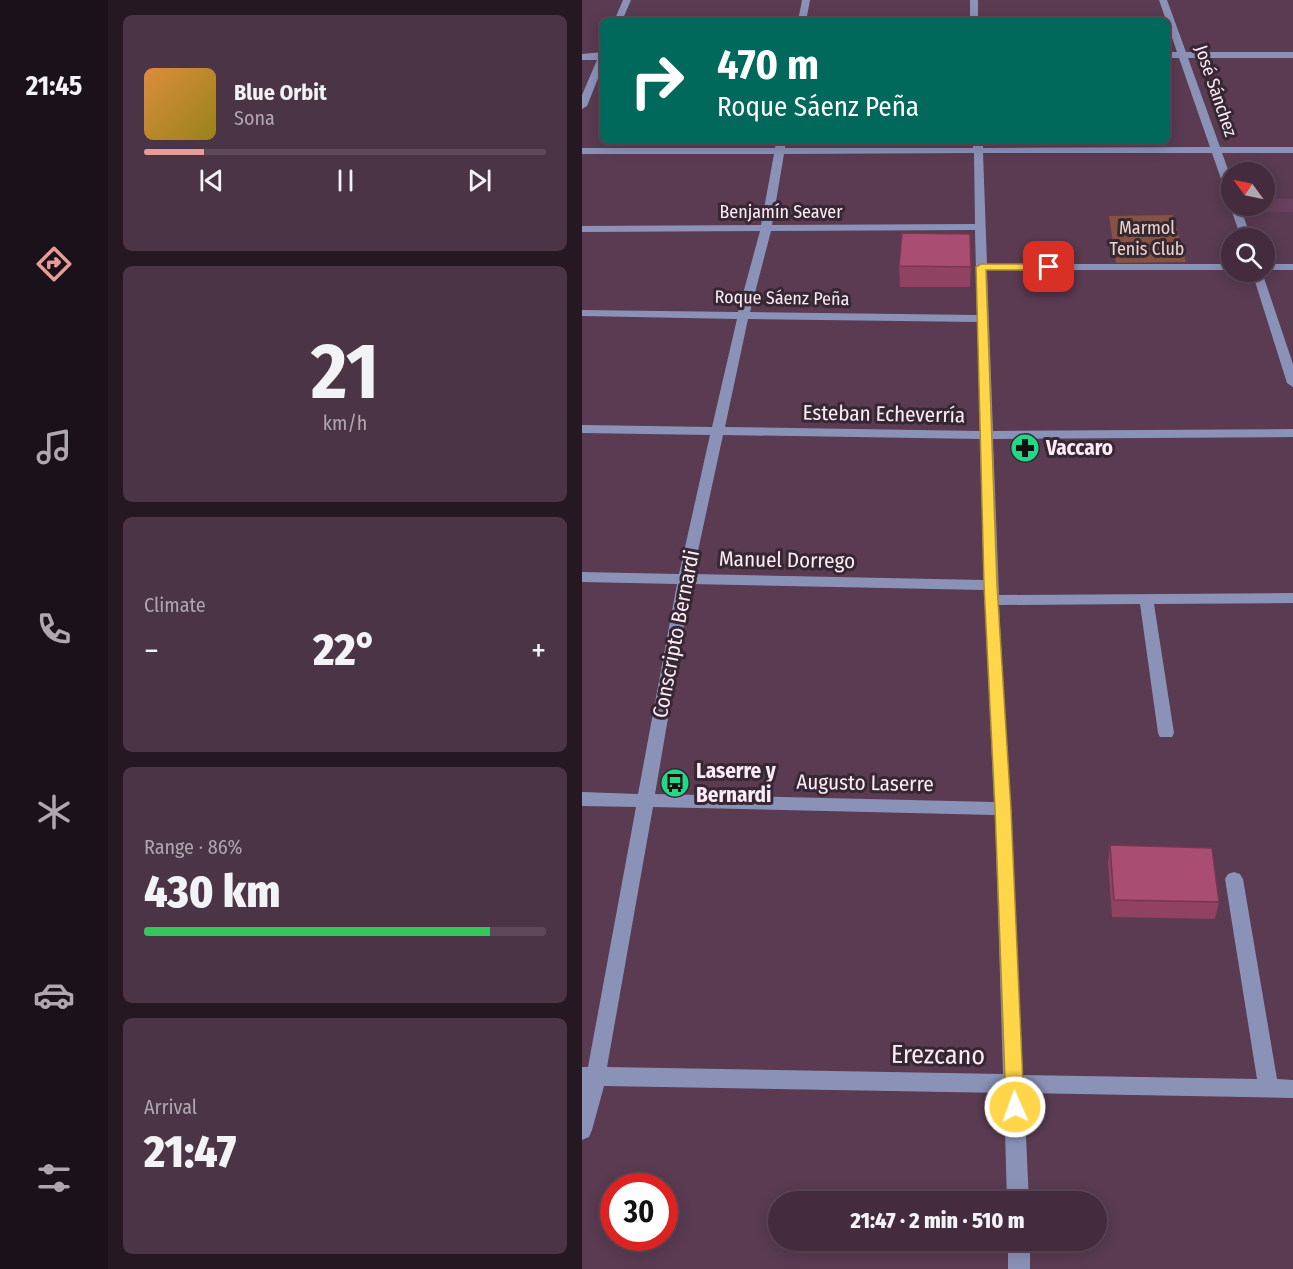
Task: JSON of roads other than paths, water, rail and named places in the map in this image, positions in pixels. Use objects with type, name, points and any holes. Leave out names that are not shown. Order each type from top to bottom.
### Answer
[{"type":"street","points":[[619,18],[627,0]]},
{"type":"street","points":[[803,18],[806,0]]},
{"type":"street","points":[[974,0],[974,18]]},
{"type":"street","name":"José Sánchez","points":[[1163,0],[1170,18]]},
{"type":"street","name":"José Sánchez","points":[[1170,19],[1221,164]]},
{"type":"street","points":[[1170,55],[1293,55]]},
{"type":"street","points":[[582,57],[600,57]]},
{"type":"street","points":[[582,106],[600,64]]},
{"type":"street","points":[[582,151],[781,145],[1293,150]]},
{"type":"street","name":"Conscripto Bernardi","points":[[582,1130],[589,1076],[645,801],[685,579],[743,316],[766,229],[781,145]]},
{"type":"street","points":[[978,146],[991,592],[1003,809],[1017,1191]]},
{"type":"street","name":"Benjamín Seaver","points":[[582,229],[979,227]]},
{"type":"street","points":[[981,267],[1221,267]]},
{"type":"street","points":[[1275,267],[1293,267]]},
{"type":"street","points":[[1260,282],[1293,383]]},
{"type":"street","name":"Roque Sáenz Peña","points":[[582,313],[982,319]]},
{"type":"street","name":"Esteban Echeverría","points":[[582,429],[986,435],[1293,433]]},
{"type":"street","name":"Manuel Dorrego","points":[[582,577],[1292,603]]},
{"type":"street","points":[[1146,598],[1166,733]]},
{"type":"street","name":"Augusto Laserre","points":[[582,799],[1003,809]]},
{"type":"street","points":[[1234,879],[1268,1088]]},
{"type":"street","name":"Erezcano","points":[[589,1076],[1293,1089]]},
{"type":"street","points":[[1019,1251],[1019,1269]]},
{"type":"place","name":"Vaccaro","points":[[1025,448]]},
{"type":"place","name":"Laserre y Bernardi","points":[[675,783]]},
{"type":"park label","name":"Marmol Tenis Club","points":[[1147,238]]}]
